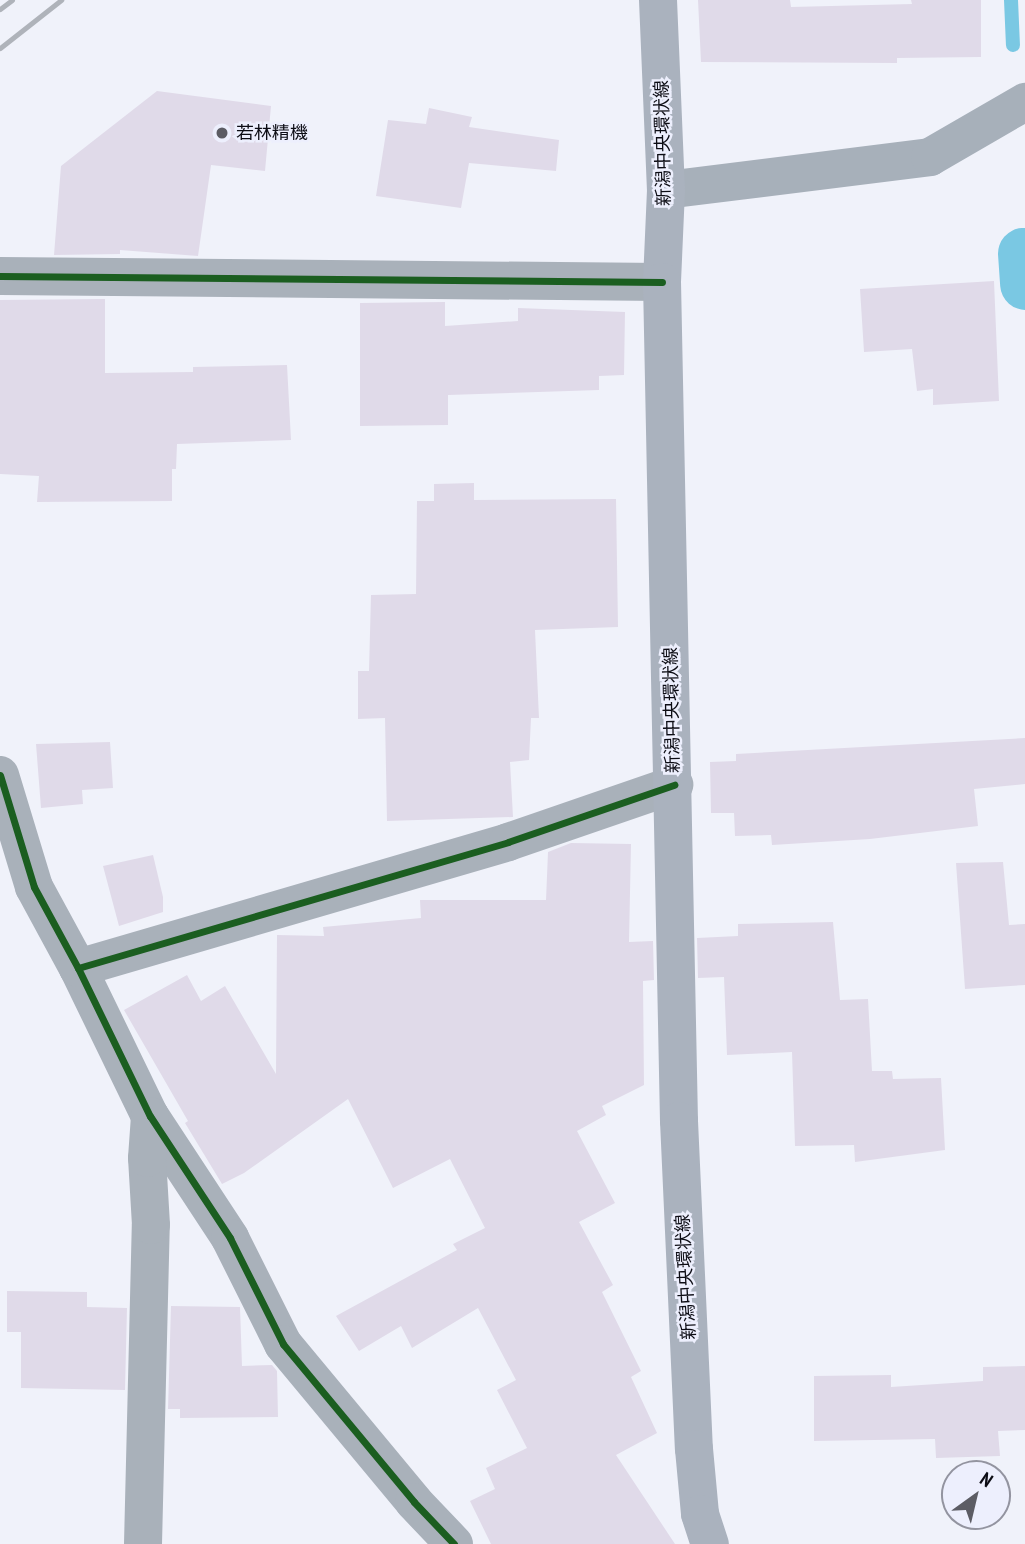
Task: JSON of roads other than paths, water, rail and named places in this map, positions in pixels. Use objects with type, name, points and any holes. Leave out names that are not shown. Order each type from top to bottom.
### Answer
[{"type":"main road","name":"新潟中央環状線","points":[[658,0],[666,190],[662,282],[679,1121],[694,1435],[700,1514],[710,1544]]},
{"type":"street","points":[[666,190],[930,157],[1025,102]]},
{"type":"street","points":[[0,276],[662,282]]},
{"type":"street","points":[[0,775],[34,887],[78,968],[150,1116],[229,1238],[283,1344],[414,1502],[454,1544]]},
{"type":"street","points":[[78,968],[508,842],[674,785]]},
{"type":"street","points":[[143,1544],[151,1225],[147,1158],[150,1116]]},
{"type":"waterway","points":[[1011,0],[1013,45]]},
{"type":"waterway","points":[[1023,253],[1025,284]]},
{"type":"railway","points":[[0,9],[12,0]]},
{"type":"railway","points":[[0,48],[61,0]]},
{"type":"place","name":"若林精機","points":[[222,133]]}]
